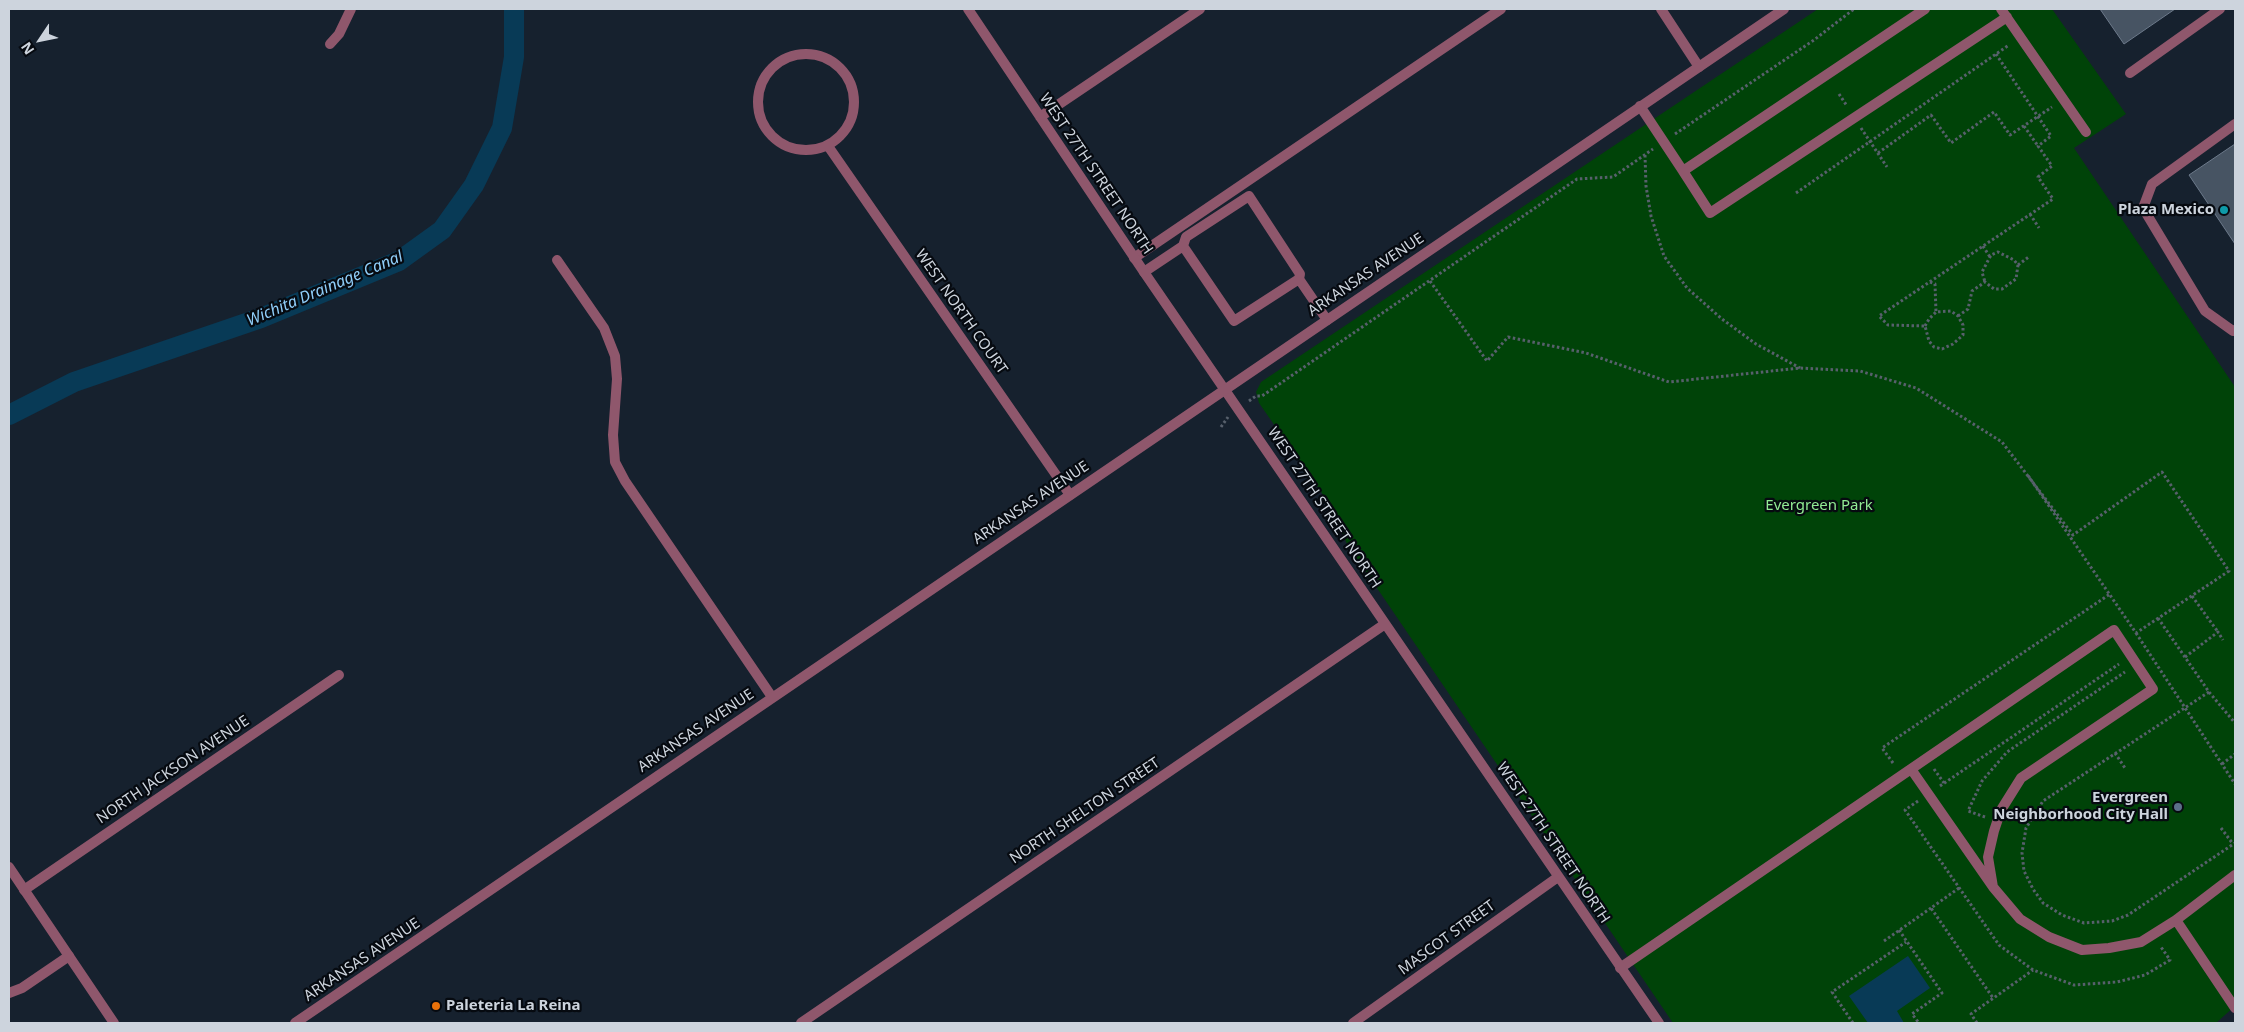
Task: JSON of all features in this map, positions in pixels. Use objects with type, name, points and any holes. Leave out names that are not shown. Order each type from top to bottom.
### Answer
[{"type":"street","points":[[330,44],[339,34],[351,9]]},
{"type":"street","name":"WEST 27TH STREET NORTH","points":[[968,9],[1134,258],[1658,1023]]},
{"type":"street","points":[[1040,117],[1200,9]]},
{"type":"street","points":[[1134,258],[1501,9]]},
{"type":"street","points":[[1661,9],[1699,67]]},
{"type":"street","name":"ARKANSAS AVENUE","points":[[295,1023],[1784,9]]},
{"type":"street","points":[[1683,171],[1925,9]]},
{"type":"street","points":[[2130,73],[2220,9]]},
{"type":"street","points":[[1640,106],[1710,213],[2004,13],[2086,132]]},
{"type":"street","points":[[803,54],[820,56],[834,63],[846,75],[853,90],[854,107],[850,122],[841,136],[828,146],[813,151],[783,146],[771,136],[762,124],[758,109],[758,94],[763,79],[773,66],[787,57],[803,54]]},
{"type":"street","points":[[2234,332],[2206,311],[2143,208],[2152,184],[2235,124]]},
{"type":"street","name":"WEST NORTH COURT","points":[[828,146],[1070,495]]},
{"type":"street","points":[[1144,272],[1183,246],[1186,237],[1249,196],[1300,274],[1299,279],[1327,320]]},
{"type":"street","points":[[1183,246],[1234,321],[1299,279]]},
{"type":"street","points":[[557,260],[604,328],[615,356],[618,379],[614,435],[615,462],[772,698]]},
{"type":"street","name":"NORTH SHELTON STREET","points":[[801,1023],[1385,624]]},
{"type":"street","points":[[1620,968],[2114,630],[2153,689],[2021,778],[2011,791],[1997,822],[1988,857],[1993,887]]},
{"type":"street","name":"NORTH JACKSON AVENUE","points":[[24,890],[339,675]]},
{"type":"street","points":[[1910,769],[1993,887],[2020,919],[2049,937],[2082,950],[2109,948],[2141,942],[2176,920],[2235,875]]},
{"type":"street","points":[[9,867],[114,1023]]},
{"type":"street","name":"MASCOT STREET","points":[[1353,1023],[1558,877]]},
{"type":"street","points":[[2176,920],[2235,1008]]},
{"type":"street","points":[[9,993],[22,988],[69,956]]},
{"type":"path","points":[[1221,427],[1226,418],[1256,396],[1262,396],[1577,179],[1613,177],[1814,40],[1854,9]]},
{"type":"path","points":[[1796,193],[2020,37]]},
{"type":"path","points":[[1996,54],[2051,136],[2038,146]]},
{"type":"path","points":[[1878,153],[1932,115],[1951,143],[1994,112],[2010,135],[2054,106]]},
{"type":"path","points":[[1925,326],[1888,325],[1879,316],[2053,199],[2038,177],[2052,166],[2024,126]]},
{"type":"path","points":[[1645,155],[1646,186],[1651,216],[1664,256],[1687,288],[1722,319],[1756,344],[1800,368]]},
{"type":"path","points":[[2030,214],[2039,228]]},
{"type":"path","points":[[1983,246],[1990,257]]},
{"type":"path","points":[[2018,266],[2014,260],[1998,252],[1990,257],[1982,272],[1985,282],[1994,289],[2008,286],[2016,279],[2018,266],[2030,256]]},
{"type":"path","points":[[1430,281],[1487,361],[1508,337],[1586,353],[1669,382],[1800,368],[1860,371],[1916,388],[2002,442],[2073,535],[2162,472],[2229,571],[2136,633]]},
{"type":"path","points":[[1930,282],[1934,284],[1936,312]]},
{"type":"path","points":[[1958,316],[1968,309],[1972,290],[1985,282]]},
{"type":"path","points":[[1950,311],[1958,316],[1963,325],[1964,335],[1953,344],[1942,349],[1934,347],[1929,341],[1925,326],[1929,319],[1936,312],[1950,311]]},
{"type":"path","points":[[2026,474],[2110,594],[2235,784]]},
{"type":"path","points":[[1894,763],[1882,748],[2110,594]]},
{"type":"path","points":[[2192,596],[2223,640]]},
{"type":"path","points":[[2158,618],[2208,692],[2235,723]]},
{"type":"path","points":[[2185,657],[2218,632]]},
{"type":"path","points":[[2119,664],[1905,810],[1999,945],[2033,970],[2074,985],[2117,982],[2145,975],[2170,960],[2161,947]]},
{"type":"path","points":[[1997,822],[1968,811],[1982,781],[2007,752],[2125,672]]},
{"type":"path","points":[[2208,692],[2043,801],[2026,828],[2022,853],[2024,870],[2033,889],[2043,903],[2062,915],[2084,923],[2112,921],[2128,914],[2234,843],[2221,828]]},
{"type":"path","points":[[2115,753],[2125,768]]},
{"type":"path","points":[[2222,764],[2235,754]]},
{"type":"path","points":[[1934,769],[1944,783]]},
{"type":"path","points":[[1884,941],[1959,888]]},
{"type":"path","points":[[1931,908],[1993,998]]},
{"type":"path","points":[[1899,930],[1942,993],[1912,1014],[1919,1023]]},
{"type":"path","points":[[1853,1023],[1832,992],[1906,942]]},
{"type":"path","points":[[1977,1023],[1970,1014],[2033,970]]},
{"type":"green space","name":"Evergreen Park","points":[[1818,9],[2052,9],[2126,114],[2074,148],[2235,387],[2235,1006],[2216,1023],[1673,1023],[1347,544],[1328,502],[1259,403],[1256,392],[1261,382]]},
{"type":"water","points":[[1908,956],[1930,988],[1897,1011],[1904,1023],[1868,1023],[1849,996]]},
{"type":"building","points":[[2100,9],[2175,9],[2124,44]]},
{"type":"building","name":"Plaza Mexico","points":[[2235,144],[2235,244],[2189,175]]},
{"type":"waterway","name":"Wichita Drainage Canal","points":[[9,415],[74,382],[261,318],[399,261],[442,230],[474,185],[502,128],[514,57],[514,9]]},
{"type":"place","name":"Plaza Mexico","points":[[2224,210]]},
{"type":"place","name":"Evergreen Neighborhood City Hall","points":[[2178,807]]},
{"type":"place","name":"Paleteria La Reina","points":[[436,1006]]}]
